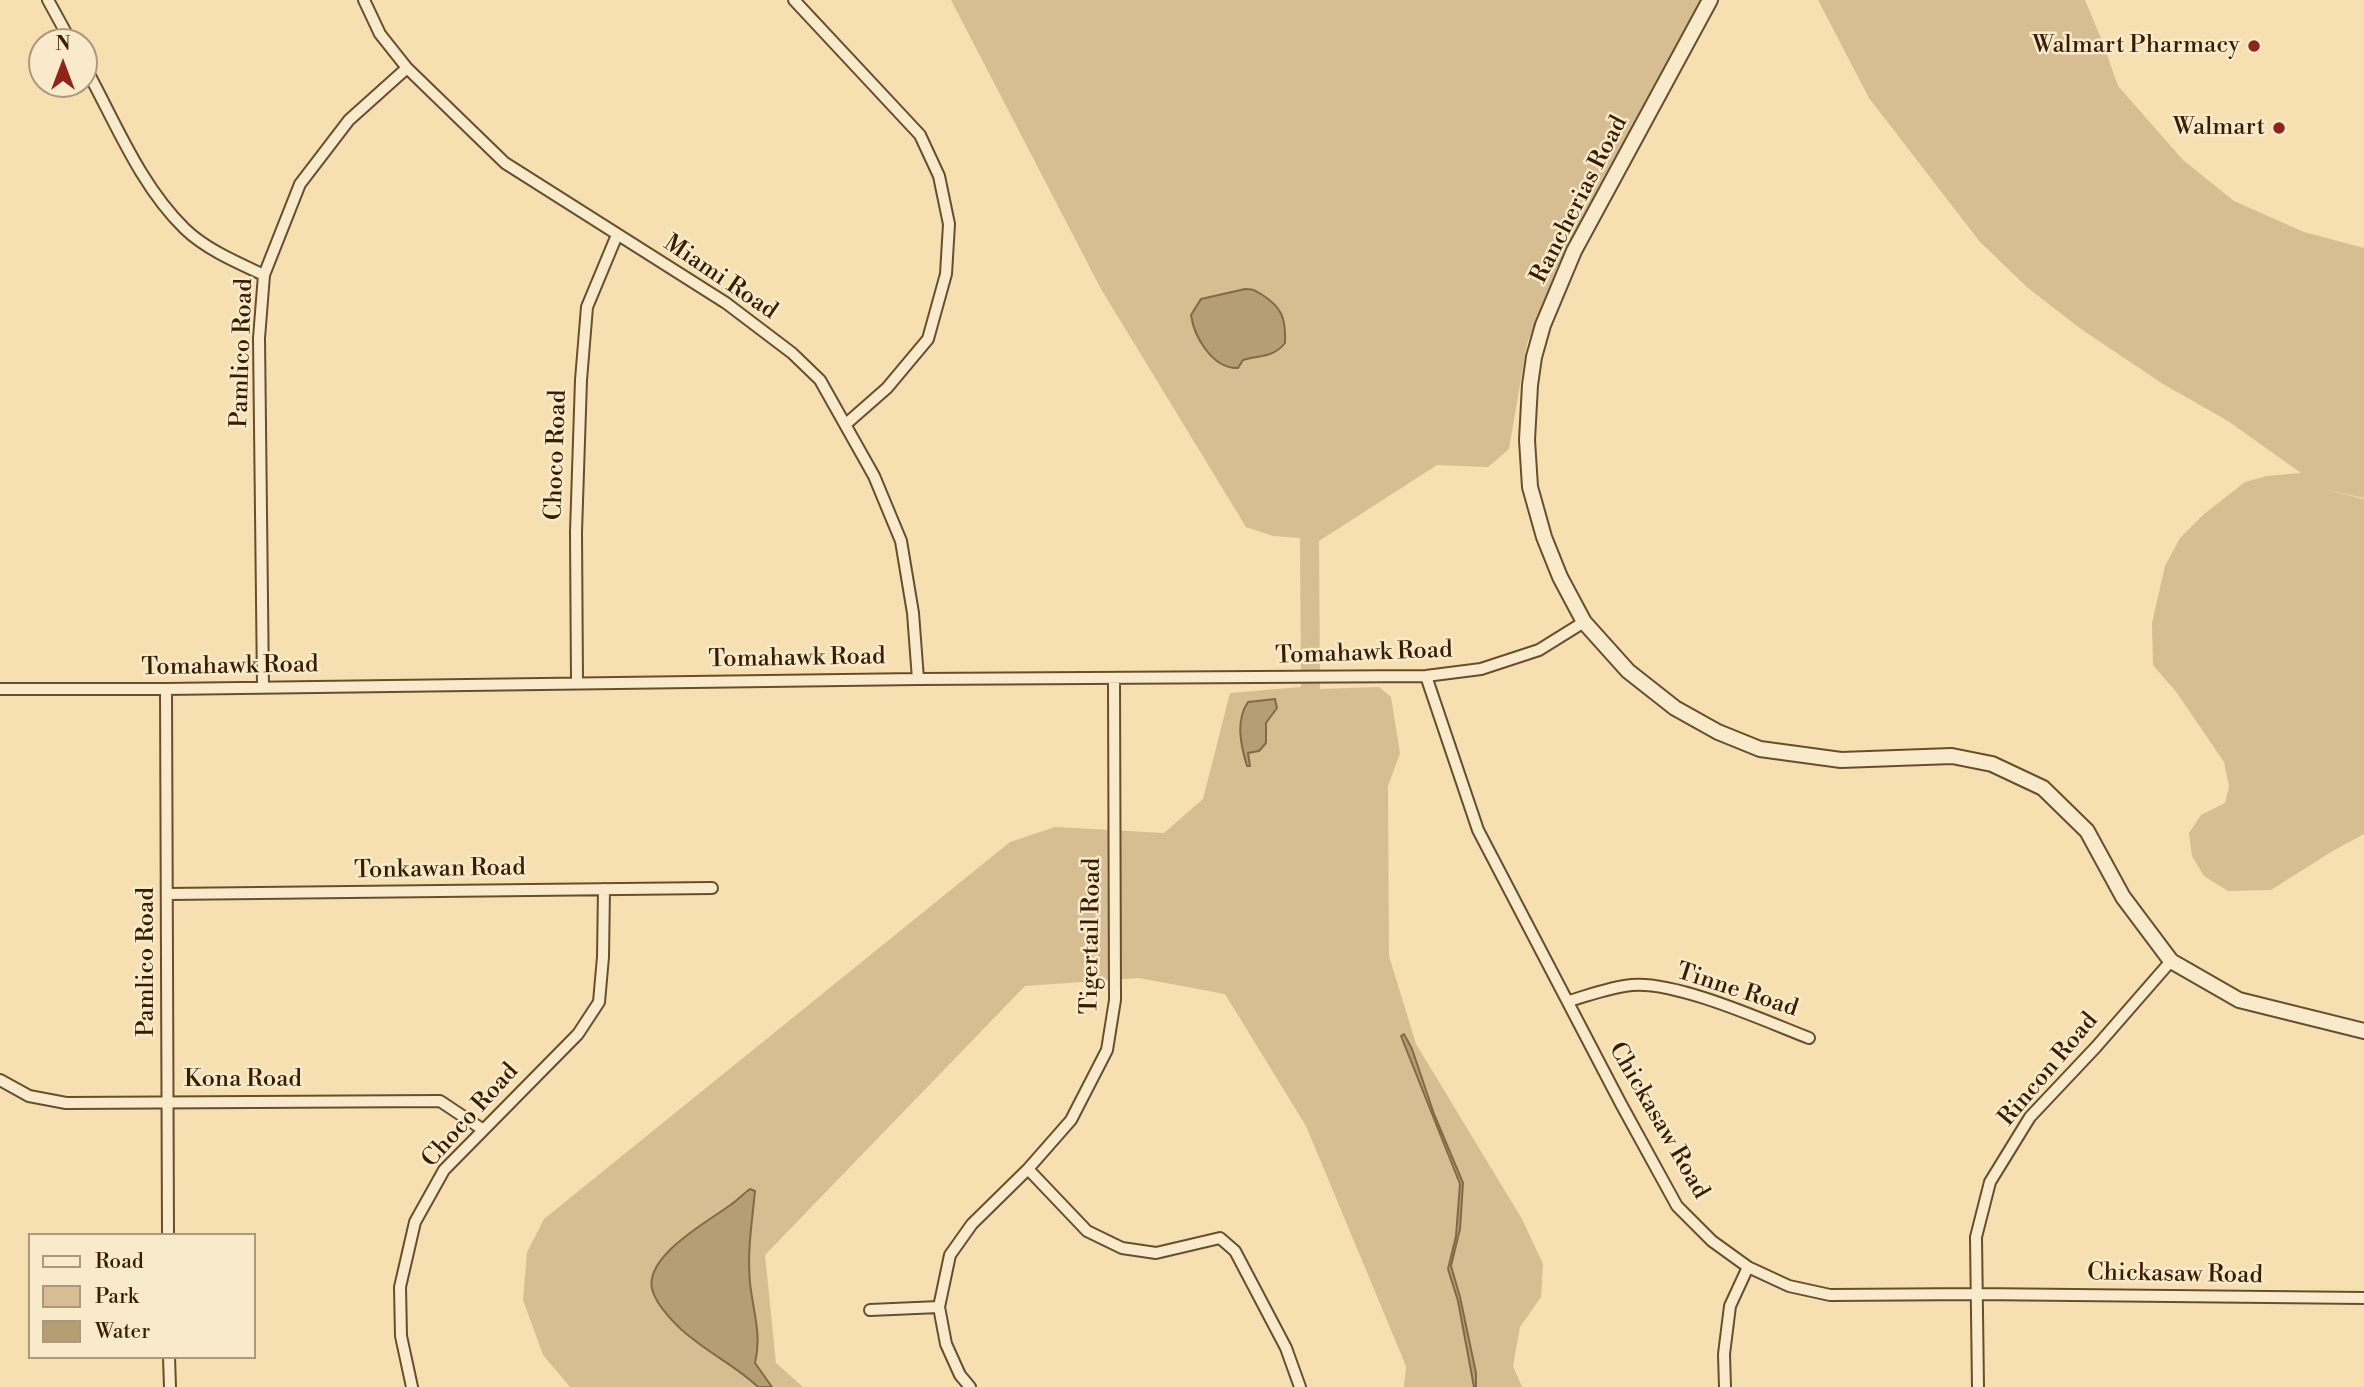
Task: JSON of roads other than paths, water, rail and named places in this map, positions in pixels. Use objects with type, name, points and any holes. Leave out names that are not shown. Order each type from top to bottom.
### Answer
[{"type":"street","points":[[48,0],[63,28]]},
{"type":"street","name":"Miami Road","points":[[364,0],[380,34],[407,68],[505,163],[726,303],[792,353],[820,380],[874,475],[901,541],[913,613],[918,679]]},
{"type":"street","points":[[794,0],[920,135],[939,176],[948,224],[946,275],[928,338],[887,388],[846,424]]},
{"type":"street","name":"Rancherias Road","points":[[1710,0],[1574,251],[1534,357],[1527,440],[1531,487],[1544,537],[1560,577],[1584,622],[1628,671],[1675,708],[1718,732],[1760,749],[1841,760],[1952,756],[1992,764],[2042,788],[2087,831],[2123,897],[2171,961],[2239,1000],[2364,1031]]},
{"type":"street","name":"Pamlico Road","points":[[263,687],[259,338],[264,275],[300,184],[349,120],[407,68]]},
{"type":"street","points":[[98,91],[150,189],[187,230],[231,260],[264,275]]},
{"type":"street","name":"Choco Road","points":[[578,682],[576,532],[581,380],[587,307],[617,235]]},
{"type":"street","name":"Tomahawk Road","points":[[0,689],[1426,676],[1481,669],[1539,650],[1584,622]]},
{"type":"street","name":"Chickasaw Road","points":[[1426,676],[1478,830],[1621,1104],[1677,1206],[1712,1241],[1748,1267],[1789,1286],[1830,1295],[2364,1297]]},
{"type":"street","name":"Tigertail Road","points":[[970,1387],[960,1375],[946,1345],[939,1307],[950,1255],[972,1224],[1028,1169],[1072,1120],[1107,1050],[1115,1000],[1114,679]]},
{"type":"street","name":"Pamlico Road","points":[[166,689],[169,1233]]},
{"type":"street","name":"Tonkawan Road","points":[[168,894],[712,888]]},
{"type":"street","name":"Choco Road","points":[[412,1387],[401,1336],[400,1287],[415,1222],[443,1170],[578,1034],[599,1002],[604,889]]},
{"type":"street","name":"Rincon Road","points":[[1978,1387],[1976,1237],[1990,1182],[2030,1118],[2171,961]]},
{"type":"street","name":"Tinne Road","points":[[1569,1001],[1605,990],[1635,985],[1680,990],[1809,1038]]},
{"type":"street","name":"Kona Road","points":[[0,1080],[29,1096],[66,1103],[440,1101],[482,1129]]},
{"type":"street","points":[[1028,1169],[1087,1231],[1122,1248],[1156,1253],[1220,1238],[1235,1251],[1286,1348],[1300,1387]]},
{"type":"street","points":[[1725,1387],[1724,1354],[1730,1306],[1748,1267]]},
{"type":"street","points":[[870,1310],[939,1307]]},
{"type":"street","points":[[169,1359],[170,1387]]},
{"type":"water","points":[[1245,289],[1261,294],[1278,309],[1285,327],[1285,343],[1271,354],[1243,360],[1238,368],[1229,367],[1220,363],[1206,350],[1196,332],[1191,315],[1201,299]]},
{"type":"water","points":[[1275,699],[1277,708],[1266,723],[1266,743],[1259,751],[1248,753],[1250,766],[1247,766],[1240,734],[1244,709],[1248,702]]},
{"type":"water","points":[[1404,1034],[1463,1183],[1460,1229],[1451,1266],[1476,1373],[1476,1387],[1458,1301],[1448,1269],[1456,1236],[1460,1184],[1401,1036]]},
{"type":"water","points":[[750,1189],[755,1191],[749,1260],[757,1333],[755,1363],[772,1387],[758,1387],[687,1335],[663,1310],[652,1289],[652,1277],[667,1252]]},
{"type":"place","name":"Walmart Pharmacy","points":[[2254,46]]},
{"type":"place","name":"Walmart","points":[[2279,128]]}]
